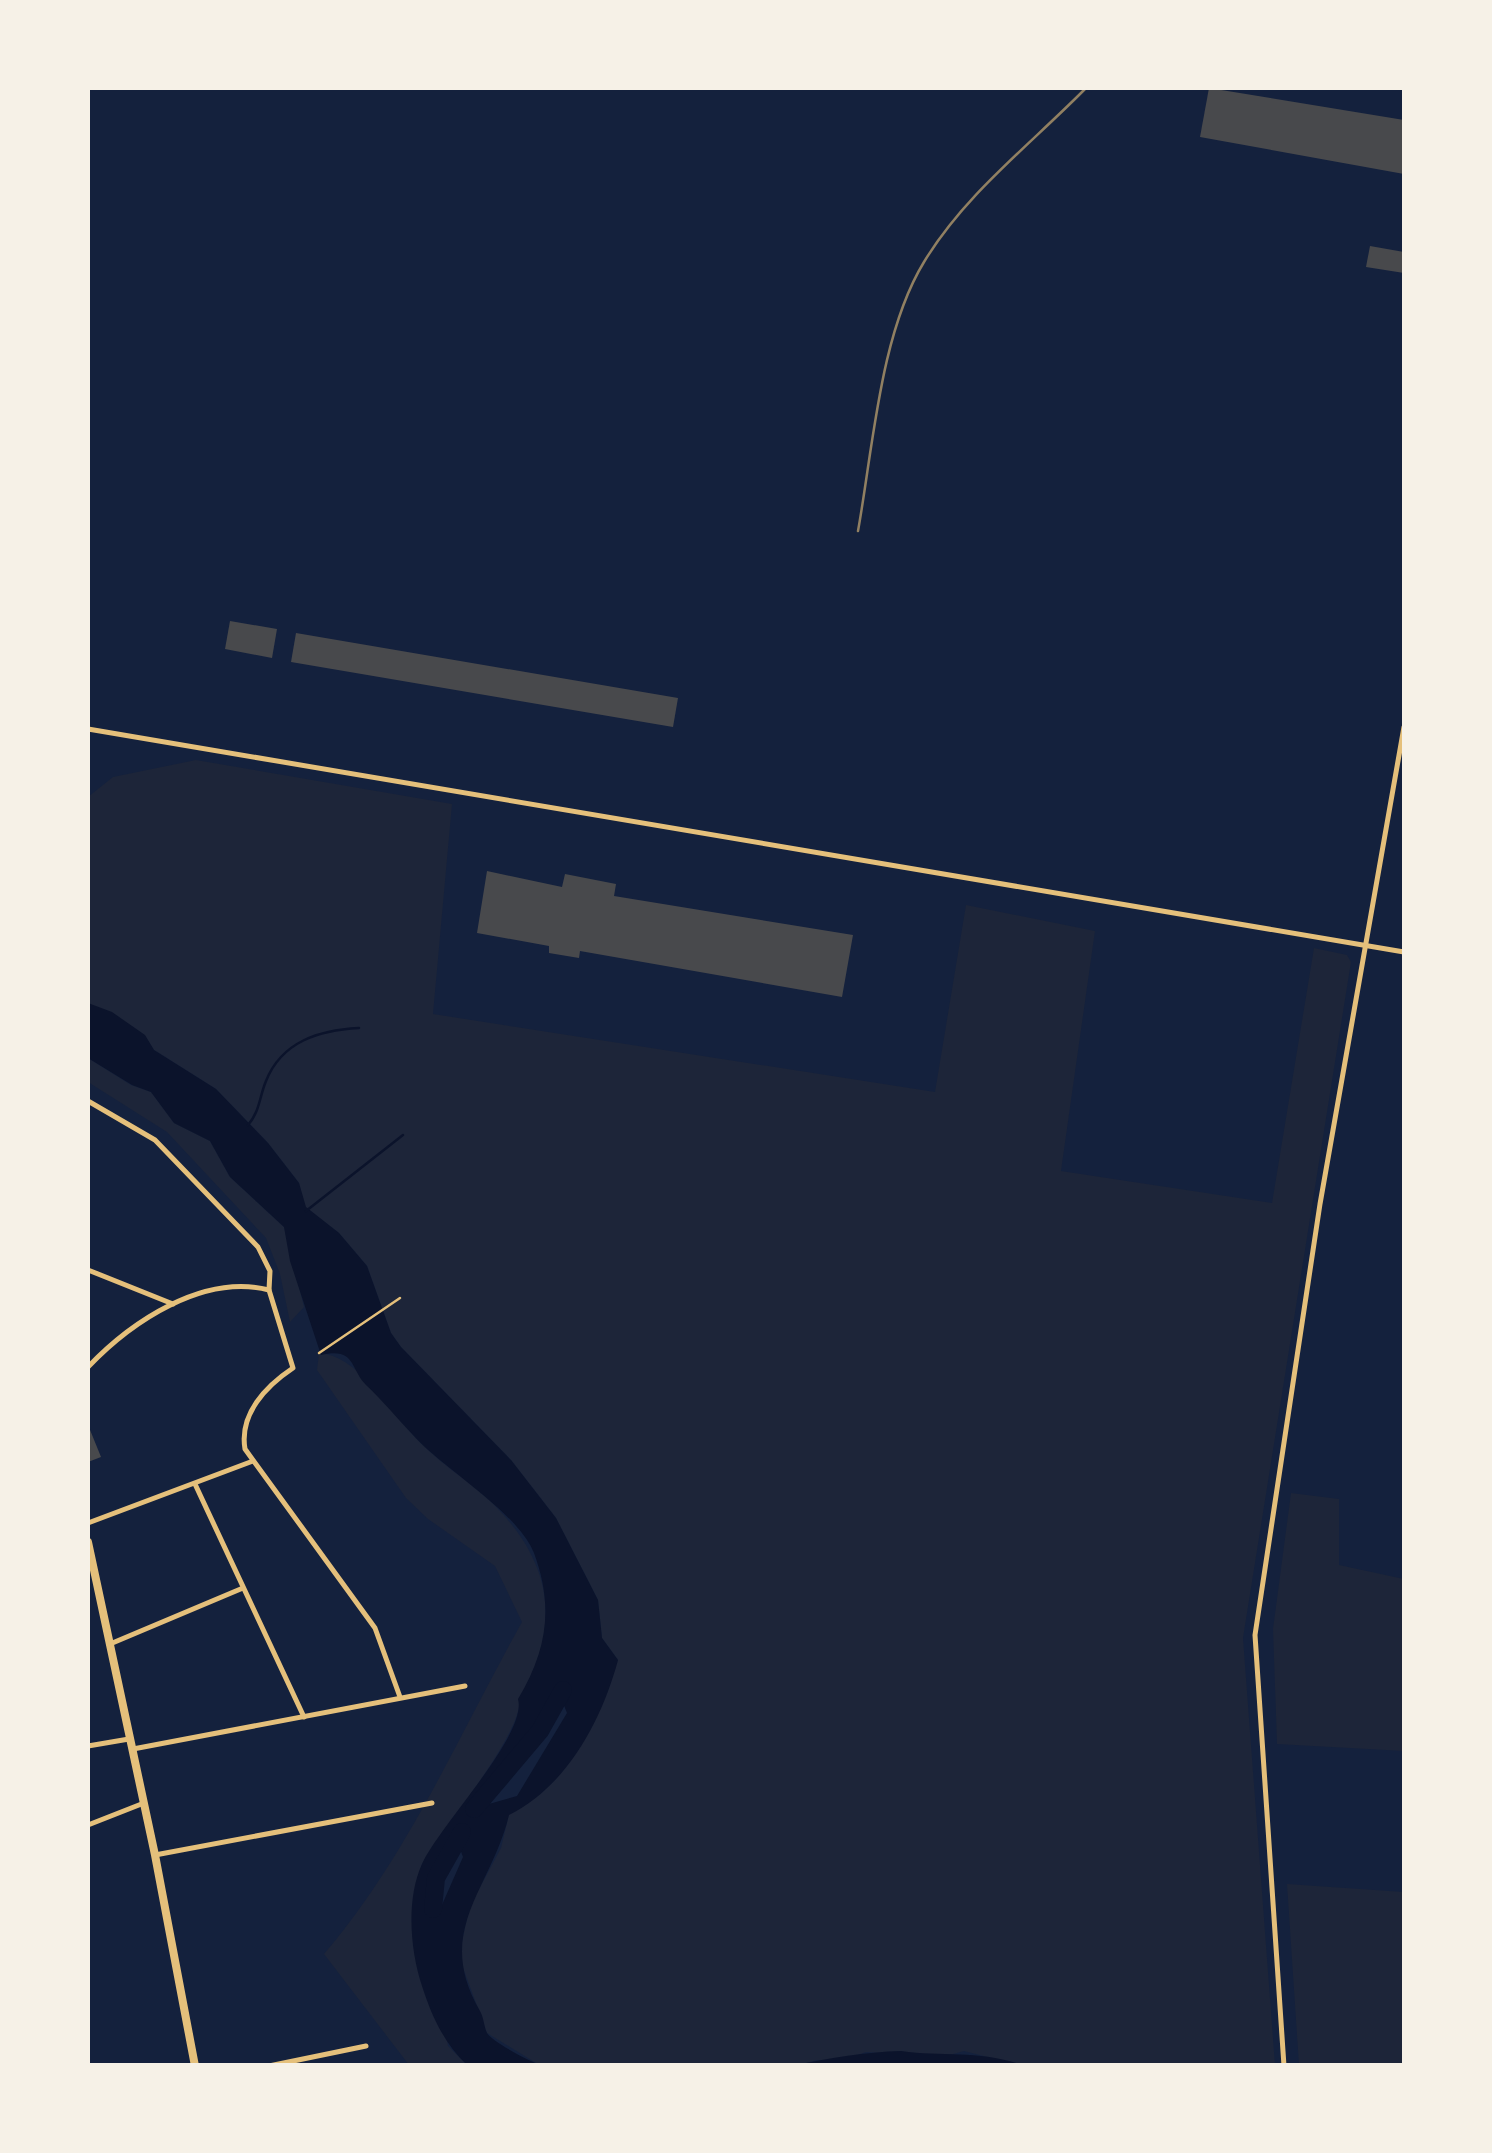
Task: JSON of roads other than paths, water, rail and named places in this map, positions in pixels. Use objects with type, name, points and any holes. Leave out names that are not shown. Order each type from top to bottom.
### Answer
[{"type":"main road","points":[[88,1542],[155,1856],[194,2066]]},
{"type":"street","points":[[1284,2066],[1255,1635],[1320,1204],[1404,726]]},
{"type":"street","points":[[88,729],[1404,952]]},
{"type":"street","points":[[88,1101],[154,1140],[258,1248],[270,1271],[268,1290],[293,1368],[274,1381],[247,1420],[244,1439],[254,1461],[375,1628],[400,1697]]},
{"type":"street","points":[[88,1270],[174,1304]]},
{"type":"street","points":[[88,1367],[130,1329],[174,1304],[232,1286],[268,1290]]},
{"type":"street","points":[[88,1523],[254,1461]]},
{"type":"street","points":[[194,1484],[304,1717]]},
{"type":"street","points":[[110,1644],[243,1588]]},
{"type":"street","points":[[133,1749],[465,1686]]},
{"type":"street","points":[[88,1746],[130,1739]]},
{"type":"street","points":[[88,1825],[144,1803]]},
{"type":"street","points":[[155,1856],[432,1803]]},
{"type":"street","points":[[269,2066],[366,2046]]},
{"type":"waterway","points":[[248,1125],[273,1067],[292,1047],[317,1035],[359,1028]]},
{"type":"waterway","points":[[306,1211],[403,1135]]},
{"type":"waterway","points":[[474,1809],[540,1731],[563,1690]]},
{"type":"waterway","points":[[433,1909],[436,1878],[462,1832]]},
{"type":"railway","points":[[858,531],[880,392],[909,291],[940,237],[959,214],[1086,88]]}]
